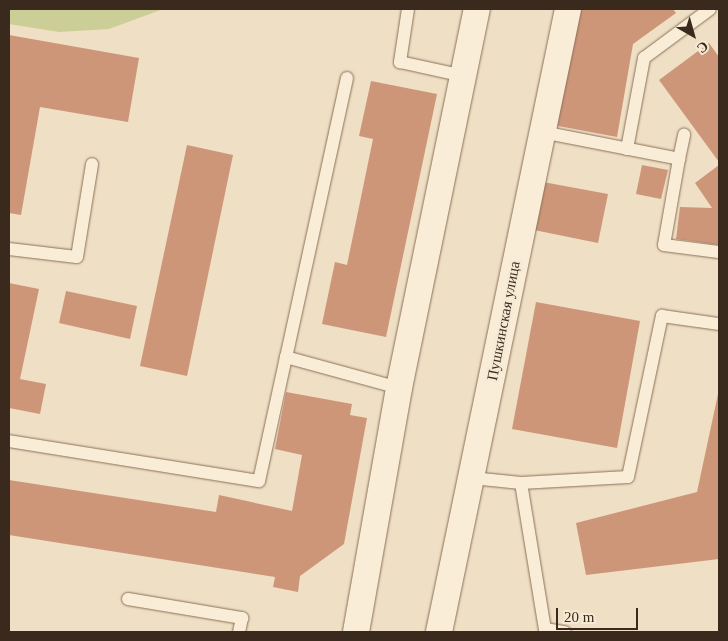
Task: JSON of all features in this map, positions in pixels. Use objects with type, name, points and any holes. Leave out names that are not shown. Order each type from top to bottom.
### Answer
[{"type":"street","points":[[356,632],[399,388],[478,9]]},
{"type":"street","name":"Пушкинская улица","points":[[439,632],[568,9]]},
{"type":"lane","points":[[408,9],[400,62],[464,76]]},
{"type":"lane","points":[[627,149],[644,58],[710,9]]},
{"type":"lane","points":[[9,441],[258,481],[346,78]]},
{"type":"lane","points":[[542,132],[679,159]]},
{"type":"lane","points":[[684,136],[664,245],[719,252]]},
{"type":"lane","points":[[9,249],[77,257],[92,164]]},
{"type":"lane","points":[[472,478],[521,483],[628,477],[662,316],[719,324]]},
{"type":"lane","points":[[286,357],[399,388]]},
{"type":"lane","points":[[521,483],[545,629],[565,632]]},
{"type":"lane","points":[[128,599],[242,618],[239,632]]},
{"type":"green space","points":[[9,9],[163,9],[109,29],[59,32],[9,24]]},
{"type":"building","points":[[580,9],[673,9],[676,13],[633,44],[617,137],[553,125]]},
{"type":"building","points":[[9,35],[139,58],[128,122],[40,107],[21,215],[9,213]]},
{"type":"building","points":[[709,43],[719,57],[719,162],[659,80]]},
{"type":"building","points":[[371,81],[437,94],[386,337],[322,324],[335,262],[347,265],[373,139],[359,136]]},
{"type":"building","points":[[187,145],[233,155],[187,376],[140,366]]},
{"type":"building","points":[[642,165],[668,170],[661,199],[636,194]]},
{"type":"building","points":[[719,165],[719,245],[676,239],[680,207],[712,208],[695,183]]},
{"type":"building","points":[[543,182],[608,194],[598,243],[534,230]]},
{"type":"building","points":[[9,283],[39,289],[20,379],[46,384],[40,414],[9,408]]},
{"type":"building","points":[[66,291],[137,306],[130,339],[59,323]]},
{"type":"building","points":[[536,302],[640,321],[617,448],[512,429]]},
{"type":"building","points":[[286,392],[352,404],[350,415],[367,418],[344,544],[300,576],[298,592],[273,587],[275,577],[9,535],[9,480],[216,512],[219,495],[292,511],[302,455],[275,449]]},
{"type":"building","points":[[718,394],[719,559],[586,575],[576,523],[697,492]]}]
